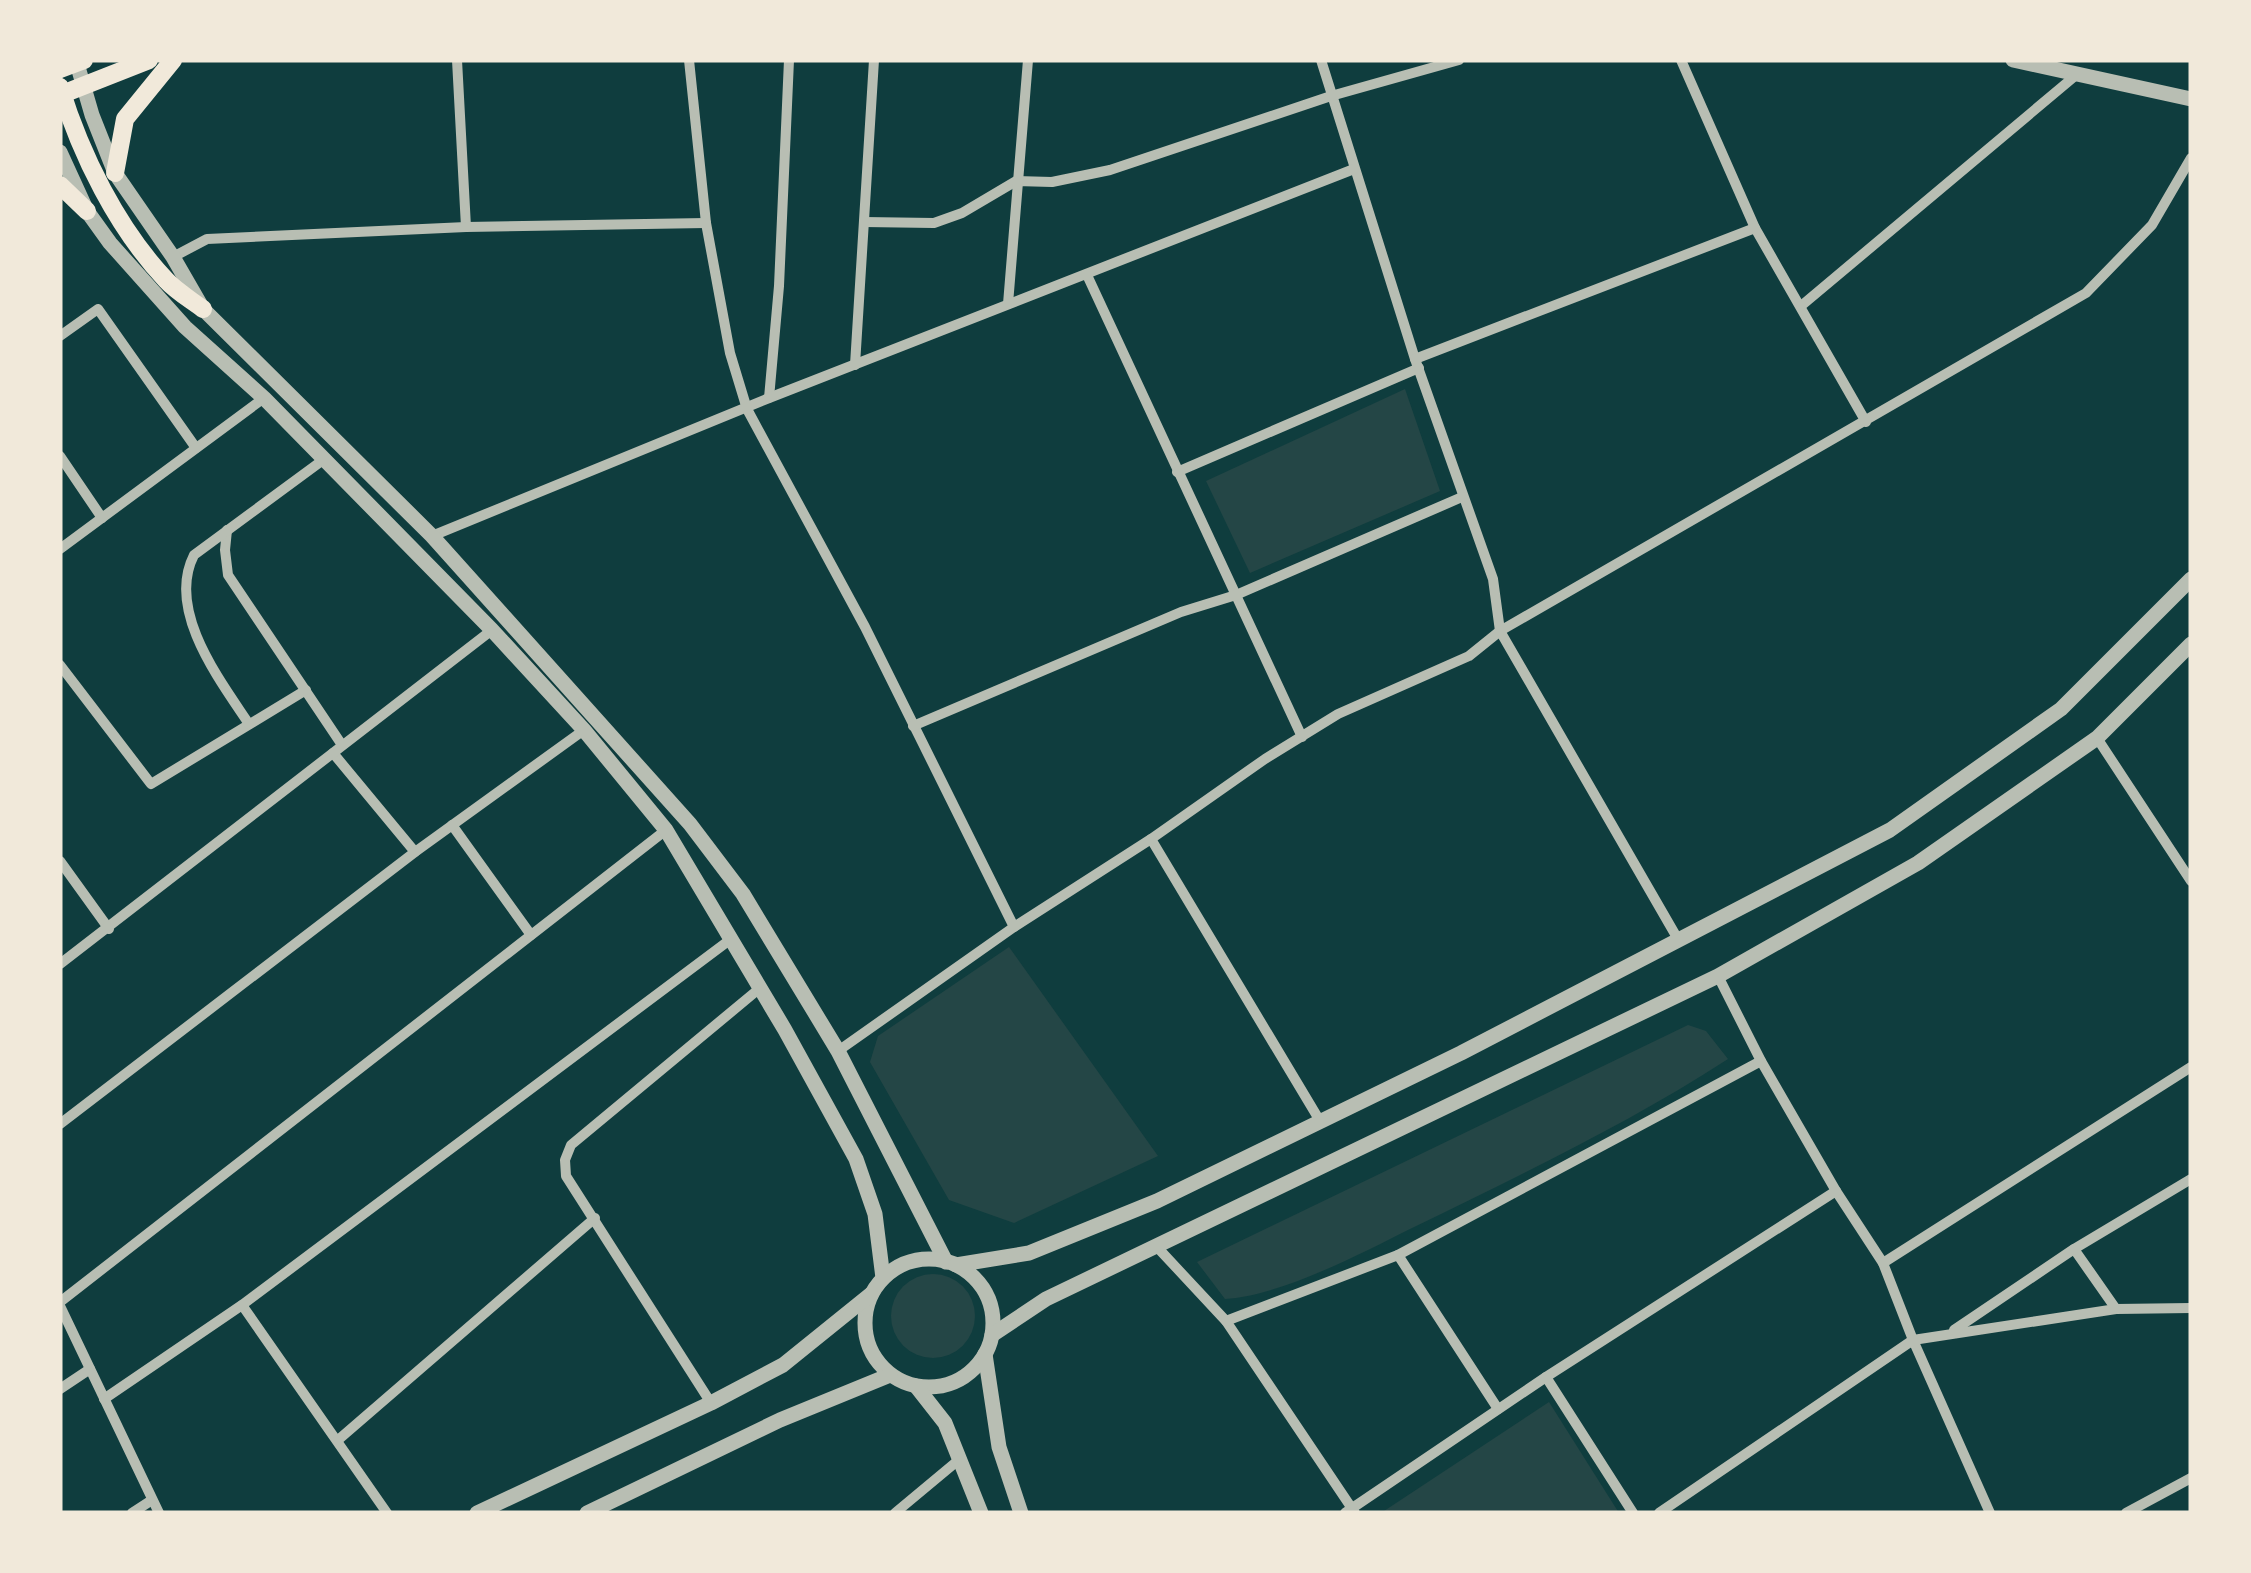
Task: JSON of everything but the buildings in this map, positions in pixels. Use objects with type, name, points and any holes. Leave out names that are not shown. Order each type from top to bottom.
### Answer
[{"type":"main road","points":[[149,60],[61,92],[86,157],[130,236],[168,283],[204,309]]},
{"type":"main road","points":[[115,173],[125,119],[173,60]]},
{"type":"main road","points":[[60,185],[87,211]]},
{"type":"street","points":[[457,60],[466,226]]},
{"type":"street","points":[[689,60],[706,223],[730,353],[747,410],[865,626],[1014,927]]},
{"type":"street","points":[[769,398],[779,286],[789,60]]},
{"type":"street","points":[[855,364],[874,60]]},
{"type":"street","points":[[1008,304],[1028,60]]},
{"type":"street","points":[[1321,60],[1417,364],[1493,578],[1500,631],[1679,941]]},
{"type":"street","points":[[864,222],[934,223],[962,214],[1016,181],[1052,182],[1110,170],[1331,96],[1458,60]]},
{"type":"street","points":[[1681,60],[1755,228],[1866,422]]},
{"type":"street","points":[[2018,61],[2191,99]]},
{"type":"street","points":[[74,63],[115,173],[173,256],[204,309],[432,536],[690,824],[743,894],[838,1051],[951,1263],[973,1277],[986,1294],[992,1314],[992,1335],[985,1354],[966,1376],[934,1387],[916,1386],[890,1375],[877,1362],[864,1329],[871,1294]]},
{"type":"street","points":[[1801,306],[2075,76]]},
{"type":"street","points":[[60,152],[87,211],[184,327],[264,398],[492,630],[584,730],[666,830],[856,1159],[875,1214],[882,1278]]},
{"type":"street","points":[[838,1051],[1014,927],[1338,714],[1469,656],[1500,631],[2086,293],[2152,225],[2191,158]]},
{"type":"street","points":[[432,536],[769,398],[1354,169]]},
{"type":"street","points":[[173,256],[207,239],[466,226],[706,223]]},
{"type":"street","points":[[1177,472],[1417,364],[1755,228]]},
{"type":"street","points":[[1088,275],[1302,737]]},
{"type":"street","points":[[60,336],[98,309],[196,448]]},
{"type":"street","points":[[60,549],[264,398]]},
{"type":"street","points":[[60,456],[102,518]]},
{"type":"street","points":[[249,724],[222,684],[189,616],[186,571],[194,555],[323,460]]},
{"type":"street","points":[[912,726],[1181,612],[1236,596],[1462,497]]},
{"type":"street","points":[[227,530],[228,575],[306,690],[338,749],[415,852]]},
{"type":"street","points":[[476,1513],[783,1366],[871,1294],[882,1278],[912,1261],[951,1263],[1028,1252],[1157,1202],[1679,941],[1890,830],[2060,709],[2191,579]]},
{"type":"street","points":[[60,964],[492,630]]},
{"type":"street","points":[[992,1335],[1046,1299],[1718,976],[1918,863],[2097,738],[2191,644]]},
{"type":"street","points":[[62,671],[151,784],[306,690]]},
{"type":"street","points":[[60,1124],[415,852],[584,730]]},
{"type":"street","points":[[2097,738],[2191,881]]},
{"type":"street","points":[[452,825],[531,935]]},
{"type":"street","points":[[158,1513],[60,1304],[666,830]]},
{"type":"street","points":[[1151,839],[1320,1122]]},
{"type":"street","points":[[60,861],[109,929]]},
{"type":"street","points":[[104,1399],[242,1305],[731,938]]},
{"type":"street","points":[[1718,976],[1760,1061],[1836,1191],[1883,1262],[1990,1513]]},
{"type":"street","points":[[711,1403],[566,1176],[565,1160],[570,1145],[760,988]]},
{"type":"street","points":[[1226,1321],[1398,1255],[1760,1061]]},
{"type":"street","points":[[1883,1262],[2191,1068]]},
{"type":"street","points":[[1949,1333],[2191,1178]]},
{"type":"street","points":[[1157,1248],[1226,1321],[1351,1512],[1546,1377],[1836,1191]]},
{"type":"street","points":[[338,1440],[595,1218]]},
{"type":"street","points":[[2074,1250],[2116,1310]]},
{"type":"street","points":[[1398,1255],[1498,1409]]},
{"type":"street","points":[[242,1305],[386,1513]]},
{"type":"street","points":[[1659,1513],[1913,1340],[2116,1310],[2191,1308]]},
{"type":"street","points":[[985,1354],[999,1446],[1022,1513]]},
{"type":"street","points":[[60,1389],[90,1369]]},
{"type":"street","points":[[588,1513],[780,1420],[890,1375]]},
{"type":"street","points":[[1546,1377],[1632,1513]]},
{"type":"street","points":[[916,1386],[945,1423],[982,1513]]},
{"type":"street","points":[[895,1513],[961,1458]]},
{"type":"street","points":[[2126,1513],[2191,1478]]},
{"type":"street","points":[[132,1513],[152,1500]]},
{"type":"shaded area","points":[[1405,389],[1440,491],[1250,573],[1206,481]]},
{"type":"shaded area","points":[[1009,947],[1158,1156],[1014,1223],[949,1200],[870,1062],[878,1036]]},
{"type":"shaded area","points":[[1688,1025],[1706,1031],[1728,1059],[1612,1127],[1368,1250],[1295,1282],[1225,1299],[1197,1262]]},
{"type":"shaded area","points":[[933,1274],[956,1281],[968,1293],[975,1316],[968,1339],[956,1351],[933,1358],[910,1351],[898,1339],[891,1316],[898,1293],[910,1281]]},
{"type":"shaded area","points":[[1549,1402],[1619,1513],[1381,1513]]}]
